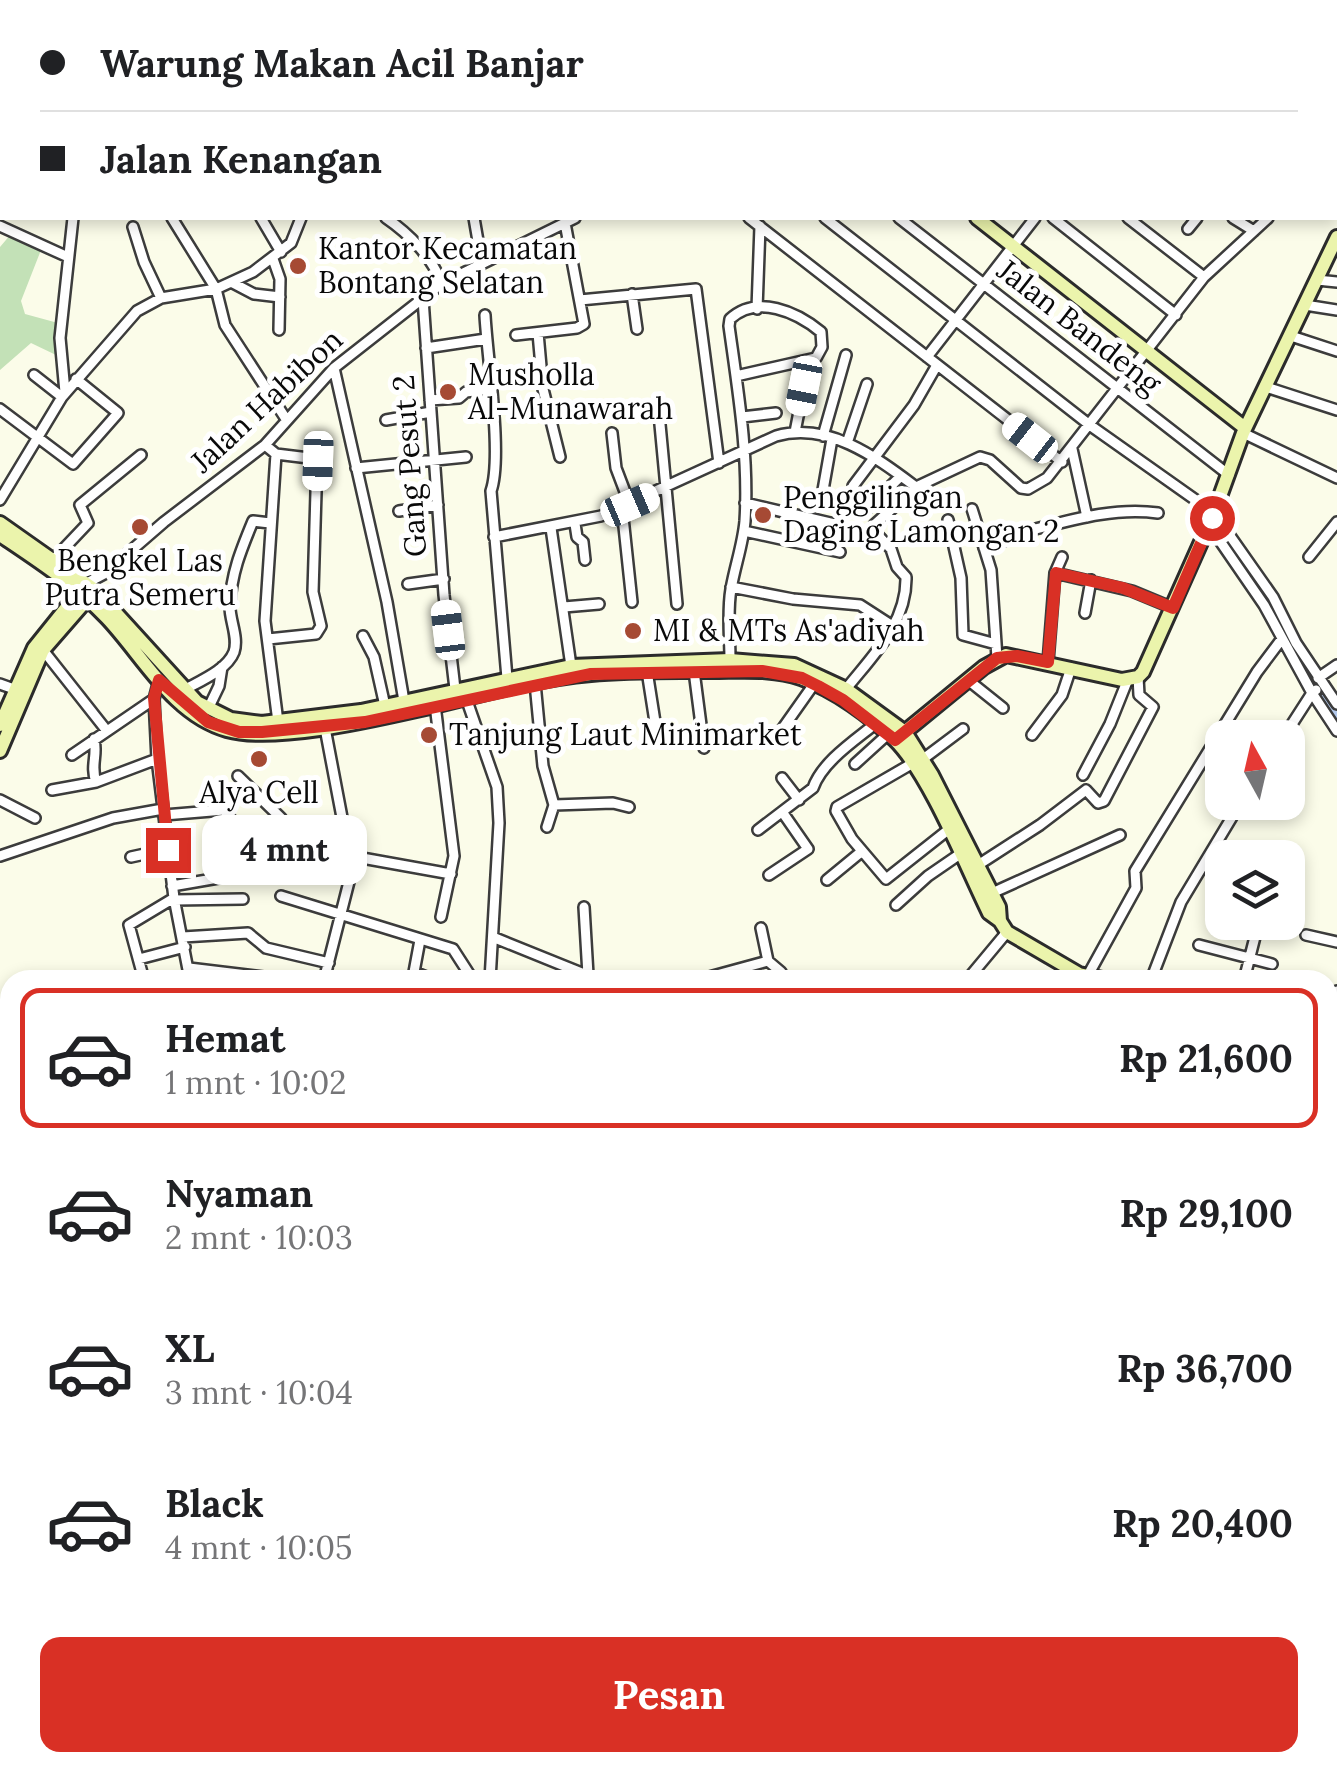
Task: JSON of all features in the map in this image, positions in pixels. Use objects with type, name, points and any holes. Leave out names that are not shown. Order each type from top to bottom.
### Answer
[{"type":"street","points":[[64,394],[60,338],[73,220]]},
{"type":"street","points":[[173,220],[216,289],[225,324],[286,419]]},
{"type":"street","points":[[263,220],[277,256],[279,330]]},
{"type":"street","points":[[0,500],[64,394],[137,311],[162,298],[233,283],[277,256],[291,243],[301,220]]},
{"type":"street","points":[[388,220],[412,240],[436,270],[441,284]]},
{"type":"street","points":[[474,220],[482,264]]},
{"type":"street","name":"Jalan Habibon","points":[[87,591],[164,522],[264,446],[334,368],[441,284],[569,220]]},
{"type":"street","points":[[516,335],[582,326],[571,220]]},
{"type":"street","points":[[751,220],[1062,462]]},
{"type":"street","points":[[828,220],[1212,519],[1273,597],[1337,731]]},
{"type":"street","name":"Jalan Bandeng","points":[[902,220],[1229,475]]},
{"type":"street","points":[[980,220],[1244,430],[1337,478]]},
{"type":"street","points":[[927,357],[1034,220]]},
{"type":"street","points":[[1056,220],[1176,315]]},
{"type":"street","points":[[1136,220],[1204,277]]},
{"type":"street","points":[[1188,230],[1195,220]]},
{"type":"street","points":[[1236,220],[1254,231]]},
{"type":"street","points":[[745,503],[839,525],[853,538],[872,528],[932,476],[984,457],[1018,486],[1028,489],[1048,478],[1092,426],[1204,277],[1266,220]]},
{"type":"street","points":[[0,226],[68,257]]},
{"type":"street","points":[[756,309],[760,226]]},
{"type":"street","points":[[133,227],[144,262],[162,298]]},
{"type":"street","points":[[1083,775],[1133,678],[1151,661],[1212,519],[1244,430],[1337,237]]},
{"type":"street","points":[[1317,280],[1337,282]]},
{"type":"street","points":[[233,283],[254,294],[280,298]]},
{"type":"street","points":[[580,300],[696,289],[719,462]]},
{"type":"street","points":[[632,294],[637,329]]},
{"type":"street","name":"Gang Pesut 2","points":[[422,299],[455,688]]},
{"type":"street","points":[[1306,306],[1337,310]]},
{"type":"street","points":[[730,660],[732,587],[744,531],[745,503],[742,417],[736,376],[730,318],[756,309],[785,309],[817,328],[822,337],[816,358],[736,376]]},
{"type":"street","points":[[485,315],[494,537],[507,678]]},
{"type":"street","points":[[538,333],[543,389],[560,458]]},
{"type":"street","points":[[1291,336],[1337,351]]},
{"type":"street","points":[[426,348],[486,339]]},
{"type":"street","points":[[823,490],[827,438],[846,355]]},
{"type":"street","points":[[852,486],[914,405],[937,366]]},
{"type":"street","points":[[334,368],[388,602],[404,702]]},
{"type":"street","points":[[34,375],[64,394]]},
{"type":"street","points":[[0,409],[73,464],[118,413],[76,379]]},
{"type":"street","points":[[847,443],[867,384]]},
{"type":"street","points":[[795,432],[804,386]]},
{"type":"street","points":[[1266,386],[1337,410]]},
{"type":"street","points":[[430,400],[490,390]]},
{"type":"street","points":[[386,420],[431,412]]},
{"type":"street","points":[[742,417],[776,413]]},
{"type":"street","points":[[659,414],[677,604]]},
{"type":"street","points":[[612,432],[626,506],[632,602]]},
{"type":"street","points":[[494,537],[575,524],[668,488],[776,436],[795,432],[847,443],[874,455],[916,487]]},
{"type":"street","points":[[264,446],[276,454],[315,457],[318,461],[313,592],[321,626],[316,634],[268,639]]},
{"type":"street","points":[[1072,449],[1087,518]]},
{"type":"street","points":[[276,454],[265,621],[278,722]]},
{"type":"street","points":[[53,560],[88,523],[80,505],[142,455]]},
{"type":"street","points":[[356,468],[466,457]]},
{"type":"street","points":[[865,511],[901,476]]},
{"type":"street","points":[[399,510],[438,505]]},
{"type":"street","points":[[854,764],[968,680],[997,651],[994,589],[972,510]]},
{"type":"street","points":[[984,548],[1010,535],[1087,518],[1130,510],[1158,512]]},
{"type":"street","points":[[1212,519],[1281,640],[1318,687],[1337,704]]},
{"type":"street","points":[[184,690],[222,667],[232,656],[232,571],[254,520],[270,523]]},
{"type":"street","points":[[948,520],[961,578],[963,635],[997,651],[1133,678]]},
{"type":"street","points":[[1309,557],[1337,522]]},
{"type":"street","points":[[0,523],[53,560],[184,690],[208,709],[242,722],[324,723],[455,688],[571,666],[646,666],[785,674],[814,684],[896,735]]},
{"type":"street","points":[[575,524],[585,560]]},
{"type":"street","points":[[552,528],[571,666]]},
{"type":"street","points":[[846,689],[894,627],[906,594],[906,577],[897,567],[891,549],[872,528]]},
{"type":"street","points":[[744,531],[840,552]]},
{"type":"street","points":[[0,553],[5,538],[87,591],[159,680],[192,712],[224,729],[251,732],[324,723],[646,666],[730,660],[794,665],[846,689],[918,761],[999,907],[1004,926],[979,970]]},
{"type":"street","points":[[1048,662],[1056,573],[1062,557]]},
{"type":"street","points":[[1056,573],[1132,591],[1173,608]]},
{"type":"street","points":[[408,584],[444,579]]},
{"type":"street","points":[[1086,613],[1091,580]]},
{"type":"street","points":[[732,587],[793,599],[860,605],[894,627]]},
{"type":"street","points":[[0,751],[43,650],[87,591]]},
{"type":"street","points":[[0,725],[34,648],[87,591]]},
{"type":"street","points":[[564,607],[599,604]]},
{"type":"street","points":[[66,621],[80,616],[108,618]]},
{"type":"street","points":[[363,636],[374,657],[385,706]]},
{"type":"street","points":[[1090,970],[1136,888],[1135,871],[1256,672],[1281,640]]},
{"type":"street","points":[[43,650],[107,731]]},
{"type":"street","points":[[1295,720],[1337,665]]},
{"type":"street","points":[[646,666],[658,741],[664,743],[703,733]]},
{"type":"street","points":[[208,709],[220,686],[222,667]]},
{"type":"street","points":[[1032,735],[1062,695],[1071,668]]},
{"type":"street","points":[[694,671],[704,748]]},
{"type":"street","points":[[978,865],[1086,790],[1098,803],[1104,801],[1153,707],[1139,695],[1133,678]]},
{"type":"street","points":[[159,680],[154,698],[157,760],[174,899],[189,968],[204,970]]},
{"type":"street","points":[[968,680],[1003,708]]},
{"type":"street","points":[[0,684],[14,689]]},
{"type":"street","points":[[535,684],[543,766],[554,804],[547,827]]},
{"type":"street","points":[[778,735],[814,684]]},
{"type":"street","points":[[72,755],[154,698]]},
{"type":"street","points":[[466,698],[496,787],[499,823],[491,970]]},
{"type":"street","points":[[435,706],[454,856],[440,917]]},
{"type":"street","points":[[324,723],[348,832],[352,870],[326,970]]},
{"type":"street","points":[[758,830],[813,788],[842,752],[875,724]]},
{"type":"street","points":[[948,830],[887,879],[862,852],[836,808],[918,761],[963,729]]},
{"type":"street","points":[[94,739],[98,754],[92,764],[96,782]]},
{"type":"street","points":[[52,790],[96,782],[157,760]]},
{"type":"street","points":[[918,761],[989,912],[1004,926],[1075,970]]},
{"type":"street","points":[[238,776],[281,818],[308,856],[352,870]]},
{"type":"street","points":[[782,778],[799,800]]},
{"type":"street","points":[[0,800],[35,818]]},
{"type":"street","points":[[554,804],[614,803],[630,807]]},
{"type":"street","points":[[0,856],[113,818],[224,810],[268,869]]},
{"type":"street","points":[[768,874],[808,849],[783,813]]},
{"type":"street","points":[[1156,970],[1182,902],[1230,820]]},
{"type":"street","points":[[172,886],[268,869],[301,846],[348,832]]},
{"type":"street","points":[[992,893],[1120,835]]},
{"type":"street","points":[[131,857],[168,850]]},
{"type":"street","points":[[826,880],[862,852]]},
{"type":"street","points":[[896,905],[960,854]]},
{"type":"street","points":[[351,856],[451,874]]},
{"type":"street","points":[[282,896],[453,949],[467,970]]},
{"type":"street","points":[[142,970],[129,925],[174,899],[242,899]]},
{"type":"street","points":[[584,906],[588,970]]},
{"type":"street","points":[[761,928],[768,961],[779,970]]},
{"type":"street","points":[[139,959],[184,942],[248,933],[266,948],[328,963]]},
{"type":"street","points":[[1306,935],[1337,942]]},
{"type":"street","points":[[495,938],[575,970]]},
{"type":"street","points":[[414,970],[420,940]]},
{"type":"street","points":[[1247,970],[1256,940]]},
{"type":"street","points":[[1199,946],[1272,964]]},
{"type":"street","points":[[735,970],[768,961]]},
{"type":"green space","points":[[11,234],[41,250],[21,301],[25,314],[58,323],[56,355],[31,343],[0,370],[0,247]]},
{"type":"waterway","points":[[1218,529],[1269,601],[1288,641],[1337,720]]},
{"type":"place","name":"Kantor Kecamatan Bontang Selatan","points":[[298,266]]},
{"type":"place","name":"Musholla Al-Munawarah","points":[[448,392]]},
{"type":"place","name":"Penggilingan Daging Lamongan 2","points":[[763,515]]},
{"type":"place","name":"Bengkel Las Putra Semeru","points":[[140,527]]},
{"type":"place","name":"MI & MTs As'adiyah","points":[[633,631]]},
{"type":"place","name":"Tanjung Laut Minimarket","points":[[429,735]]},
{"type":"place","name":"Alya Cell","points":[[259,759]]},
{"type":"route","points":[[168,850],[157,760],[154,698],[159,680],[208,722],[239,732],[262,732],[365,722],[590,674],[762,671],[802,678],[818,686],[895,740],[997,658],[1006,655],[1048,662],[1056,573],[1123,588],[1173,608],[1212,518]]}]
